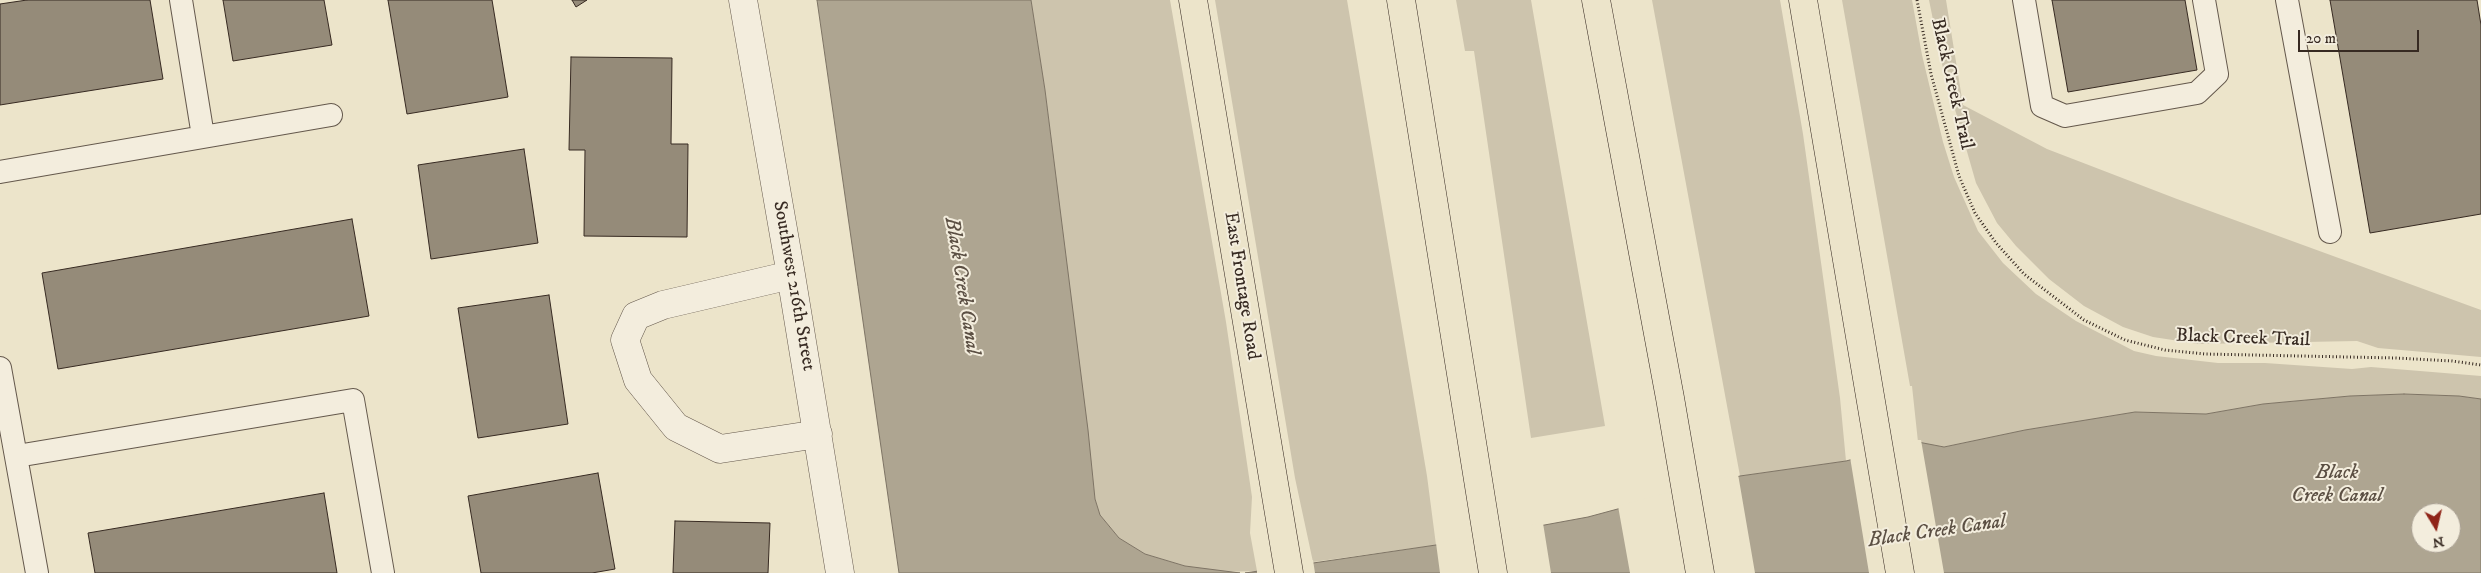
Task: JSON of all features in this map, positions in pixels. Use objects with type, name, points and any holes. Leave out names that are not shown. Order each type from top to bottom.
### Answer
[{"type":"main road","name":"East Frontage Road","points":[[1193,0],[1289,573]]},
{"type":"main road","points":[[1401,0],[1493,573]]},
{"type":"main road","points":[[1596,0],[1670,398],[1700,573]]},
{"type":"main road","points":[[1803,0],[1868,393],[1900,573]]},
{"type":"street","name":"Southwest 216th Street","points":[[743,0],[818,434],[840,573]]},
{"type":"street","points":[[791,275],[664,305],[636,316],[625,340],[638,380],[676,427],[720,449],[818,434]]},
{"type":"lane","points":[[181,0],[203,136]]},
{"type":"lane","points":[[2024,0],[2042,106],[2065,116],[2197,93],[2217,74],[2204,0]]},
{"type":"lane","points":[[2287,0],[2330,232]]},
{"type":"lane","points":[[0,172],[331,115]]},
{"type":"lane","points":[[0,368],[37,573]]},
{"type":"lane","points":[[17,456],[353,400],[383,573]]},
{"type":"path","name":"Black Creek Trail","points":[[1917,0],[1936,93],[1959,176],[1975,213],[1996,244],[2024,274],[2084,320],[2125,340],[2165,350],[2205,354],[2396,358],[2452,361],[2481,365]]},
{"type":"shaded area","points":[[1031,0],[1170,0],[1226,322],[1252,497],[1250,533],[1257,571],[1220,572],[1185,566],[1145,554],[1119,538],[1100,515],[1095,499],[1045,90]]},
{"type":"shaded area","points":[[1215,0],[1347,0],[1427,476],[1436,545],[1313,562],[1295,478]]},
{"type":"shaded area","points":[[1456,0],[1531,0],[1605,426],[1531,438],[1474,51],[1465,51]]},
{"type":"shaded area","points":[[1652,0],[1780,0],[1803,134],[1840,398],[1846,461],[1740,476]]},
{"type":"shaded area","points":[[1842,0],[1912,0],[1922,55],[1943,142],[1954,177],[1978,231],[2003,263],[2036,294],[2076,321],[2134,351],[2156,356],[2218,363],[2265,363],[2352,369],[2371,367],[2481,376],[2481,399],[2459,396],[2404,394],[2350,396],[2263,404],[2206,414],[2135,412],[2025,430],[1943,447],[1918,442],[1912,386],[1910,386]]},
{"type":"shaded area","points":[[1929,0],[1946,0],[1963,105],[2047,149],[2177,199],[2481,310],[2481,357],[2378,348],[2357,341],[2199,344],[2153,337],[2123,327],[2084,306],[2049,279],[2016,246],[1997,223],[1976,183],[1942,64]]},
{"type":"water","name":"Black Creek Canal","points":[[817,0],[1031,0],[1045,90],[1095,499],[1100,515],[1119,538],[1145,554],[1185,566],[1240,573],[899,573]]},
{"type":"water","name":"Black Creek Canal","points":[[2404,394],[2459,396],[2481,399],[2481,573],[1245,573],[1436,545],[1588,517],[1740,476],[1846,461],[1918,442],[1944,447],[2025,430],[2135,412],[2206,414],[2263,404],[2350,396]]},
{"type":"pier","points":[[1921,440],[1944,573],[1869,573],[1850,457]]},
{"type":"pier","points":[[1738,474],[1755,573],[1630,573],[1618,506]]},
{"type":"pier","points":[[1543,523],[1551,573],[1440,573],[1436,543]]},
{"type":"pier","points":[[1313,560],[1315,573],[1257,573],[1257,569]]},
{"type":"building","points":[[27,0],[150,0],[163,79],[0,105],[0,4]]},
{"type":"building","points":[[223,0],[324,0],[332,45],[233,61]]},
{"type":"building","points":[[388,0],[492,0],[508,97],[407,114]]},
{"type":"building","points":[[572,0],[587,0],[576,7]]},
{"type":"building","points":[[2052,0],[2185,0],[2197,70],[2068,92]]},
{"type":"building","points":[[2330,0],[2477,0],[2481,25],[2481,214],[2370,233]]},
{"type":"building","points":[[571,57],[672,58],[671,144],[688,144],[687,237],[584,236],[585,150],[569,150]]},
{"type":"building","points":[[524,149],[538,243],[431,259],[418,165]]},
{"type":"building","points":[[352,219],[369,316],[58,369],[42,273]]},
{"type":"building","points":[[549,295],[568,424],[478,438],[458,308]]},
{"type":"building","points":[[598,473],[615,569],[592,573],[481,573],[468,496]]},
{"type":"building","points":[[324,493],[337,573],[95,573],[88,533]]},
{"type":"building","points":[[675,521],[770,523],[768,573],[673,573]]}]
